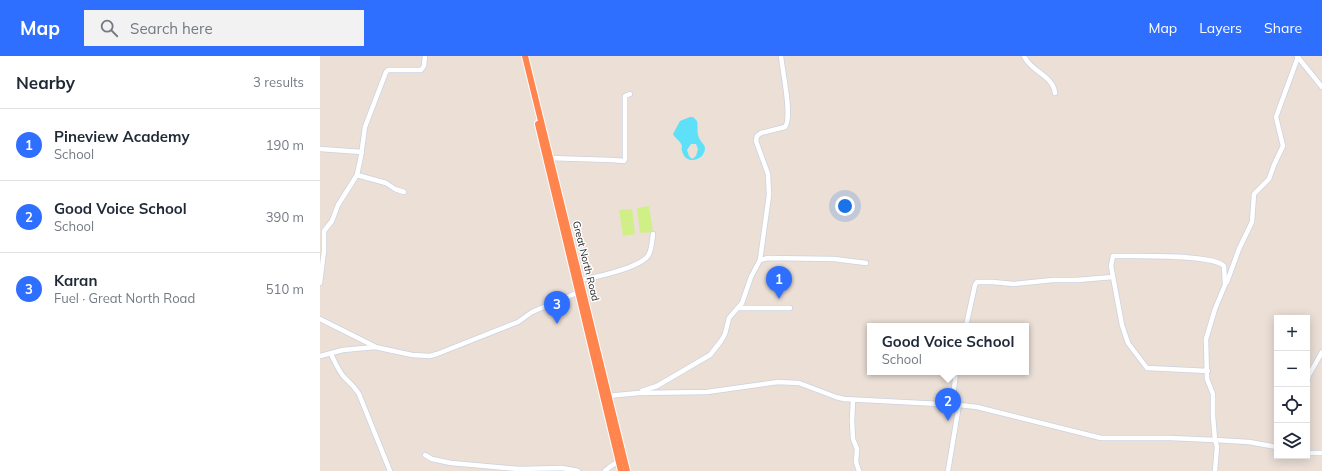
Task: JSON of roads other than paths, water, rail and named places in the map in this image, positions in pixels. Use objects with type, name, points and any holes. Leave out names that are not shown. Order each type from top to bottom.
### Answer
[{"type":"highway","name":"Great North Road","points":[[522,56],[622,460],[627,471]]},
{"type":"highway","name":"Great North Road","points":[[525,56],[548,158]]},
{"type":"highway","name":"Great North Road","points":[[621,471],[622,460]]},
{"type":"street","points":[[320,283],[324,250],[324,231],[332,221],[338,205],[357,175],[366,123],[387,72],[388,70],[421,70],[424,66],[425,56]]},
{"type":"street","points":[[639,393],[657,386],[710,355],[722,341],[729,318],[739,308],[744,299],[751,277],[760,260],[769,195],[768,174],[756,138],[761,133],[785,127],[788,122],[788,105],[781,56]]},
{"type":"street","points":[[1024,56],[1032,67],[1048,79],[1054,88],[1055,93]]},
{"type":"street","points":[[1297,57],[1322,87]]},
{"type":"street","points":[[1215,471],[1217,455],[1213,394],[1208,382],[1206,349],[1208,330],[1239,249],[1252,222],[1254,194],[1269,179],[1274,165],[1284,146],[1276,117],[1297,57]]},
{"type":"street","points":[[548,158],[624,161],[625,96],[630,94]]},
{"type":"street","points":[[320,149],[362,152]]},
{"type":"street","points":[[357,175],[386,183],[395,189],[404,192]]},
{"type":"street","points":[[578,280],[621,270],[642,260],[649,253],[653,234]]},
{"type":"street","points":[[1208,371],[1147,368],[1128,343],[1122,325],[1113,277],[1113,256],[1189,257],[1222,264],[1225,275],[1225,285]]},
{"type":"street","points":[[760,260],[768,258],[834,259],[866,263]]},
{"type":"street","points":[[967,323],[974,285],[977,282],[1014,284],[1053,280],[1113,277]]},
{"type":"street","points":[[320,319],[376,347],[412,355],[430,356],[518,322],[532,312],[581,292]]},
{"type":"street","points":[[739,308],[790,308]]},
{"type":"street","points":[[320,356],[343,350],[376,347]]},
{"type":"street","points":[[1310,373],[1322,352]]},
{"type":"street","points":[[331,354],[344,377],[357,389],[360,394],[390,471]]},
{"type":"street","points":[[952,404],[956,375]]},
{"type":"street","points":[[606,396],[639,393],[707,392],[778,382],[807,386],[836,397],[853,400],[959,404],[977,407],[1101,438],[1215,440],[1249,442],[1274,446]]},
{"type":"street","points":[[853,400],[853,439],[857,449],[856,462],[859,471]]},
{"type":"street","points":[[948,471],[959,404]]},
{"type":"street","points":[[1310,453],[1322,454]]},
{"type":"street","points":[[425,455],[442,462],[458,464],[519,469],[562,468],[578,471]]},
{"type":"street","points":[[605,471],[622,460]]},
{"type":"water","points":[[693,117],[697,121],[698,135],[705,147],[702,156],[699,158],[690,160],[683,155],[682,145],[673,134],[680,121]],"holes":[[[691,144],[696,144],[698,149],[696,156],[692,159],[687,150]]]},
{"type":"place","name":"Pineview Academy","points":[[779,299]]},
{"type":"place","name":"Karan","points":[[557,324]]},
{"type":"place","name":"Good Voice School","points":[[948,421]]}]
